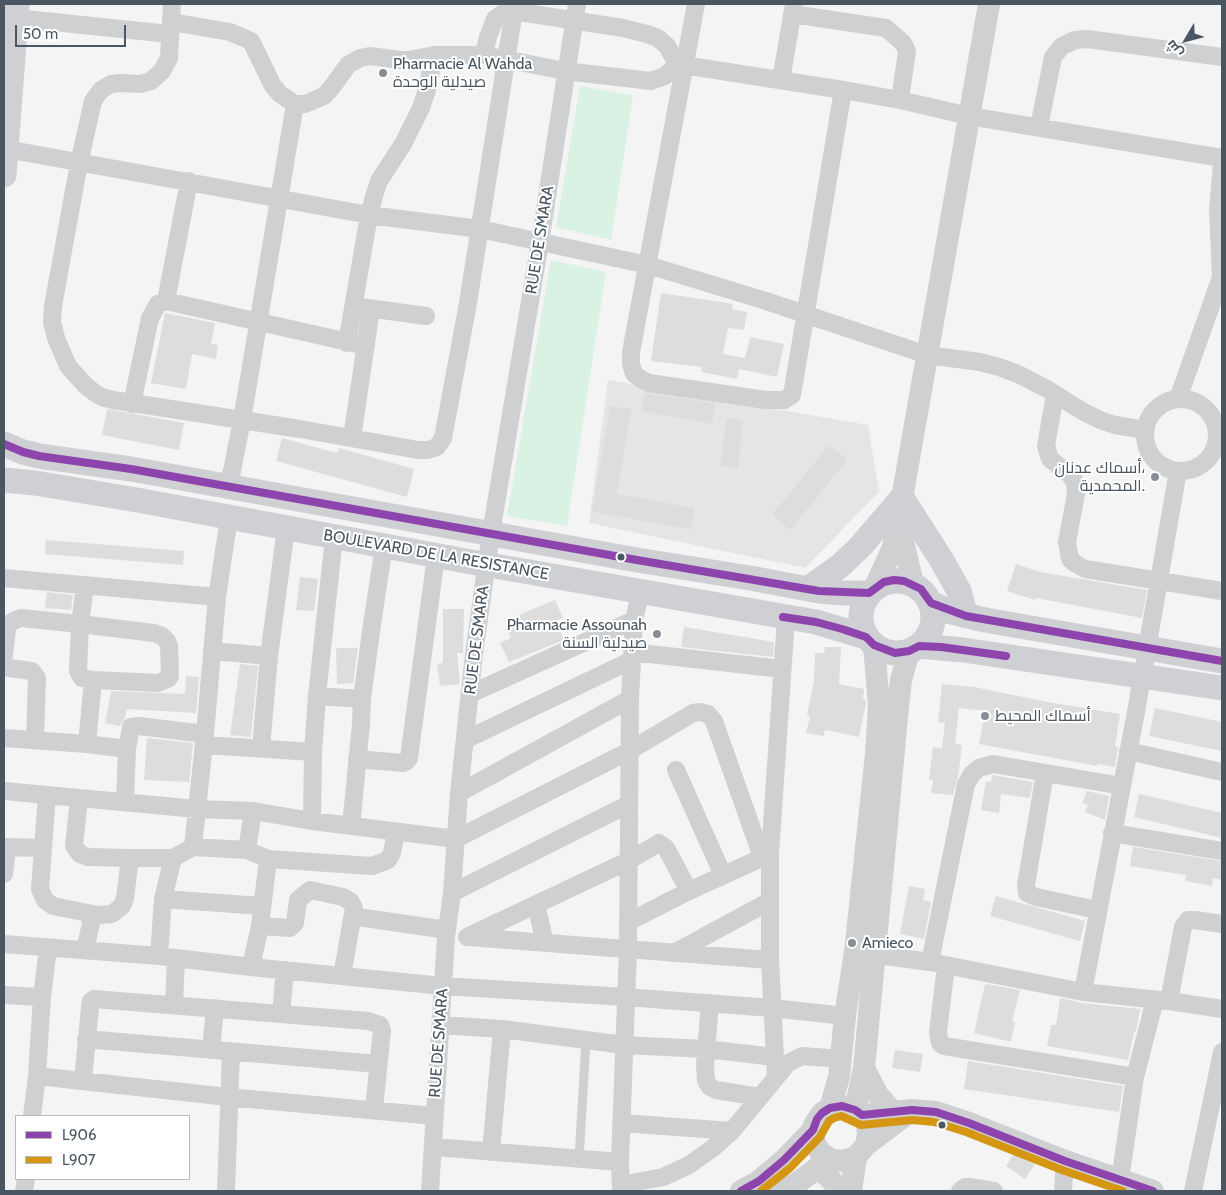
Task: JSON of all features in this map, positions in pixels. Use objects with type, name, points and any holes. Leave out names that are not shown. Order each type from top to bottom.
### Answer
[{"type":"main road","points":[[4,175],[16,11]]},
{"type":"main road","name":"BOULEVARD DE LA RESISTANCE","points":[[4,444],[39,456],[130,469],[809,588],[843,593],[872,590]]},
{"type":"main road","points":[[4,451],[4,460]]},
{"type":"main road","name":"BOULEVARD DE LA RESISTANCE","points":[[4,480],[44,484],[436,556],[641,590],[816,622],[870,641]]},
{"type":"main road","points":[[809,588],[840,566],[900,510],[942,559],[958,591],[966,616]]},
{"type":"main road","points":[[914,649],[927,638],[932,627],[931,603],[926,595],[914,584],[894,580],[884,582],[872,590],[863,603],[860,614],[861,626],[870,641],[896,653],[914,649],[963,650],[1222,688]]},
{"type":"main road","points":[[931,603],[966,616],[1222,661]]},
{"type":"street","points":[[172,4],[169,58],[166,65],[151,81],[140,84],[120,82],[111,84],[101,90],[93,101],[79,163],[53,306],[52,322],[56,338],[68,366],[86,386],[102,398],[418,450],[428,450],[437,447],[443,438],[468,303],[514,7]]},
{"type":"street","name":"RUE DE SMARA","points":[[430,1191],[447,933],[452,893],[459,792],[474,654],[491,533],[540,242],[565,71],[577,4]]},
{"type":"street","points":[[696,4],[681,65],[648,265],[631,352],[631,364],[634,374],[648,383],[766,400],[784,400],[792,395],[843,90]]},
{"type":"street","points":[[872,590],[893,546],[989,4]]},
{"type":"street","points":[[484,55],[489,32],[495,19],[514,7],[574,21],[623,28],[647,34],[658,38],[667,46],[681,65]]},
{"type":"street","points":[[781,80],[793,9],[886,28],[903,43],[907,51],[900,100]]},
{"type":"street","points":[[16,11],[171,28],[230,32],[251,41],[274,86],[280,94],[295,104],[305,104],[324,96],[348,65],[360,58],[370,56],[389,60],[409,60],[434,55],[484,55],[565,71],[651,81],[665,76],[681,65],[843,90],[900,100],[969,116],[1222,158]]},
{"type":"street","points":[[1038,127],[1053,57],[1062,46],[1075,40],[1087,39],[1222,57]]},
{"type":"street","points":[[347,343],[362,264],[369,214],[379,181],[421,108],[427,90],[434,55]]},
{"type":"street","points":[[228,486],[242,420],[295,104]]},
{"type":"street","points":[[6,149],[279,199],[480,230],[648,265],[807,314],[927,355],[980,362],[999,367],[1018,374],[1100,420],[1115,425],[1145,430]]},
{"type":"street","points":[[1178,399],[1222,277],[1218,210],[1222,163]]},
{"type":"street","points":[[166,301],[189,181]]},
{"type":"street","points":[[132,404],[150,318],[158,304],[166,301],[366,346]]},
{"type":"street","points":[[353,306],[426,316]]},
{"type":"street","points":[[352,438],[371,309]]},
{"type":"street","points":[[1056,394],[1046,446],[1050,459],[1069,474],[1075,482],[1076,494],[1068,542],[1070,559],[1085,569],[1222,591]]},
{"type":"street","points":[[1178,399],[1190,401],[1202,407],[1211,416],[1219,439],[1206,461],[1190,470],[1178,471],[1161,465],[1152,457],[1146,442],[1145,430],[1151,415],[1166,402],[1178,399]]},
{"type":"street","points":[[1083,992],[1160,581],[1178,471]]},
{"type":"street","points":[[900,510],[914,584]]},
{"type":"street","points":[[193,847],[205,739],[217,597],[229,518]]},
{"type":"street","points":[[261,748],[268,656],[286,528]]},
{"type":"street","points":[[312,821],[313,752],[317,696],[334,537]]},
{"type":"street","points":[[351,826],[362,699],[384,546]]},
{"type":"street","points":[[357,759],[403,763],[409,758],[436,556]]},
{"type":"street","points":[[4,578],[217,597]]},
{"type":"street","points":[[4,656],[9,624],[21,618],[80,624],[154,633],[162,636],[170,646],[170,676],[164,682],[82,678],[78,671],[80,624],[85,586]]},
{"type":"street","points":[[641,590],[634,620],[630,699],[628,949],[621,1123],[621,1188],[663,1178],[688,1165],[713,1148],[732,1131],[788,1063],[802,1056],[841,1059]]},
{"type":"street","points":[[776,1077],[770,960],[770,901],[766,855],[786,618]]},
{"type":"street","points":[[470,694],[634,620]]},
{"type":"street","points":[[851,1191],[861,1151],[868,1134],[867,1124],[858,1112],[864,1068],[865,953],[879,706],[878,678],[870,641]]},
{"type":"street","points":[[830,1108],[839,1077],[845,1016],[865,953],[901,680],[914,649]]},
{"type":"street","points":[[212,651],[268,656]]},
{"type":"street","points":[[465,740],[632,656],[782,669]]},
{"type":"street","points":[[4,663],[9,668],[32,671],[37,678],[35,740]]},
{"type":"street","points":[[87,744],[93,680]]},
{"type":"street","points":[[317,696],[362,699]]},
{"type":"street","points":[[459,792],[630,699]]},
{"type":"street","points":[[4,790],[197,809],[253,810],[312,821],[456,839],[629,751],[694,713],[700,712],[708,714],[714,721],[766,855]]},
{"type":"street","points":[[125,802],[127,749],[130,730],[135,726],[261,748],[313,752]]},
{"type":"street","points":[[4,738],[127,749]]},
{"type":"street","points":[[1128,751],[1222,772]]},
{"type":"street","points":[[1122,786],[993,764],[979,768],[972,774],[966,784],[938,964],[938,1032],[940,1043],[950,1048],[1135,1077]]},
{"type":"street","points":[[676,770],[723,875]]},
{"type":"street","points":[[1045,773],[1026,885],[1027,893],[1036,897],[1097,910]]},
{"type":"street","points":[[47,795],[40,889],[45,900],[53,906],[98,915],[112,914],[122,906],[125,898],[130,858]]},
{"type":"street","points":[[79,798],[74,846],[80,854],[88,857],[173,858],[193,847],[247,850],[268,859],[372,866],[388,860],[392,853],[396,832]]},
{"type":"street","points":[[452,893],[628,804]]},
{"type":"street","points":[[247,850],[253,810]]},
{"type":"street","points":[[1112,833],[1222,851]]},
{"type":"street","points":[[467,937],[628,861],[659,843],[669,853],[689,891]]},
{"type":"street","points":[[4,874],[6,856],[4,847],[43,848]]},
{"type":"street","points":[[628,922],[766,855]]},
{"type":"street","points":[[173,858],[163,899],[174,1005]]},
{"type":"street","points":[[251,967],[260,926],[268,859]]},
{"type":"street","points":[[260,926],[290,928],[295,923],[298,900],[310,890],[344,897],[351,902],[354,908],[342,976]]},
{"type":"street","points":[[163,899],[262,906]]},
{"type":"street","points":[[674,952],[770,901]]},
{"type":"street","points":[[536,904],[545,943]]},
{"type":"street","points":[[85,950],[89,926],[92,919],[98,915]]},
{"type":"street","points":[[352,918],[358,917],[467,937],[770,960]]},
{"type":"street","points":[[1120,1180],[1135,1077],[1162,1000],[1183,927],[1188,920],[1222,924]]},
{"type":"street","points":[[4,944],[168,956],[251,967],[444,986],[710,1003],[845,1016]]},
{"type":"street","points":[[32,1115],[48,948]]},
{"type":"street","points":[[865,953],[938,964],[1083,992],[1162,1000],[1222,1009]]},
{"type":"street","points":[[281,1014],[285,970]]},
{"type":"street","points":[[4,995],[42,997]]},
{"type":"street","points":[[83,1080],[90,1007],[91,1001],[94,999],[375,1022],[380,1025],[382,1030],[374,1109]]},
{"type":"street","points":[[710,1003],[706,1049],[706,1081],[710,1087],[716,1090],[760,1096]]},
{"type":"street","points":[[211,1049],[215,1008]]},
{"type":"street","points":[[441,1024],[502,1029],[624,1045],[706,1049],[774,1057]]},
{"type":"street","points":[[491,1152],[502,1029]]},
{"type":"street","points":[[86,1039],[378,1064]]},
{"type":"street","points":[[226,1191],[231,1052]]},
{"type":"street","points":[[1193,1191],[1218,1093],[1222,1052]]},
{"type":"street","points":[[864,1068],[878,1095],[903,1112]]},
{"type":"street","points":[[37,1076],[228,1097],[434,1116]]},
{"type":"street","points":[[741,1191],[759,1181],[784,1160],[813,1130],[817,1119],[830,1108],[842,1106],[858,1112],[936,1112],[953,1116],[1065,1161],[1152,1191]]},
{"type":"street","points":[[791,1189],[823,1164],[843,1161],[861,1151],[903,1112]]},
{"type":"street","points":[[621,1123],[732,1131]]},
{"type":"street","points":[[813,1130],[814,1142],[820,1152],[828,1176],[840,1191]]},
{"type":"street","points":[[434,1147],[620,1162]]},
{"type":"street","points":[[1063,1191],[1065,1161]]},
{"type":"street","points":[[960,1191],[969,1187],[994,1191]]},
{"type":"lane","points":[[579,1159],[586,1040]]},
{"type":"shaded area","points":[[608,380],[868,425],[879,492],[805,568],[589,523]]},
{"type":"green space","points":[[580,86],[633,95],[611,240],[556,227]]},
{"type":"green space","points":[[551,260],[606,272],[567,526],[507,516]]},
{"type":"building","points":[[661,293],[733,304],[732,309],[747,312],[744,330],[728,328],[723,354],[745,358],[750,337],[784,344],[777,377],[739,369],[737,379],[701,372],[702,367],[651,361]]},
{"type":"building","points":[[165,313],[215,323],[211,344],[218,345],[216,359],[192,354],[186,389],[151,383]]},
{"type":"building","points":[[645,393],[715,403],[712,424],[642,411]]},
{"type":"building","points":[[610,406],[631,409],[617,494],[694,508],[691,529],[592,512]]},
{"type":"building","points":[[107,409],[184,423],[179,450],[102,435]]},
{"type":"building","points":[[726,418],[743,420],[738,468],[721,466]]},
{"type":"building","points":[[282,438],[337,453],[339,448],[414,469],[407,497],[276,461]]},
{"type":"building","points":[[829,445],[847,460],[790,530],[772,515]]},
{"type":"building","points":[[46,540],[184,551],[183,565],[45,554]]},
{"type":"building","points":[[1016,564],[1040,572],[1147,590],[1142,618],[1036,598],[1035,600],[1007,591]]},
{"type":"building","points":[[300,577],[318,579],[314,611],[296,610]]},
{"type":"building","points":[[47,592],[73,595],[71,610],[45,608]]},
{"type":"building","points":[[555,600],[563,618],[556,621],[564,640],[509,662],[500,643],[511,638],[508,630],[523,624],[519,615]]},
{"type":"building","points":[[443,609],[464,609],[463,653],[457,653],[460,684],[440,686],[437,664],[443,663]]},
{"type":"building","points":[[684,627],[774,642],[773,657],[681,647]]},
{"type":"building","points":[[825,647],[841,647],[839,684],[864,689],[863,699],[865,699],[866,703],[859,737],[825,730],[824,736],[806,733],[810,716],[807,715],[814,681],[815,653],[824,653]]},
{"type":"building","points":[[336,648],[358,648],[353,683],[337,684]]},
{"type":"building","points":[[240,664],[258,666],[251,737],[230,735]]},
{"type":"building","points":[[186,676],[199,677],[196,713],[127,709],[125,718],[120,726],[105,723],[111,691],[185,694]]},
{"type":"building","points":[[942,684],[974,687],[1120,714],[1115,747],[1118,747],[1115,767],[1098,764],[1097,766],[979,744],[985,711],[959,708],[955,744],[962,745],[958,777],[953,795],[931,793],[933,780],[929,779],[933,747],[942,748],[945,723],[938,722]]},
{"type":"building","points":[[1155,708],[1222,722],[1222,751],[1149,736]]},
{"type":"building","points":[[147,738],[193,743],[189,782],[144,780]]},
{"type":"building","points":[[992,775],[1033,782],[1030,798],[1001,794],[999,813],[981,810],[986,781],[991,782]]},
{"type":"building","points":[[1087,791],[1109,796],[1105,820],[1085,812],[1088,805],[1082,803]]},
{"type":"building","points":[[1139,794],[1222,813],[1222,838],[1134,817]]},
{"type":"building","points":[[1133,847],[1222,861],[1222,880],[1213,878],[1212,886],[1185,881],[1186,875],[1130,866]]},
{"type":"building","points":[[909,886],[925,889],[923,900],[931,902],[924,939],[900,934]]},
{"type":"building","points":[[996,896],[1085,921],[1080,941],[990,916]]},
{"type":"building","points":[[985,984],[1020,990],[1012,1022],[1015,1022],[1011,1042],[974,1033]]},
{"type":"building","points":[[1060,998],[1082,1003],[1140,1009],[1128,1060],[1047,1046],[1051,1025],[1056,1025]]},
{"type":"building","points":[[895,1050],[923,1054],[920,1072],[892,1068]]},
{"type":"building","points":[[968,1061],[1123,1086],[1119,1112],[964,1089]]},
{"type":"building","points":[[1013,1155],[1035,1164],[1025,1179],[1006,1166]]},
{"type":"transit line","name":"L906","points":[[4,444],[39,456],[131,469],[819,591],[869,593],[884,582],[904,581],[921,589],[931,603],[966,616],[1222,661]]},
{"type":"transit line","name":"L906","points":[[783,617],[816,622],[842,629],[866,637],[874,645],[895,653],[909,651],[919,646],[941,647],[1006,656]]},
{"type":"transit line","name":"L906","points":[[741,1191],[759,1181],[784,1160],[813,1130],[817,1119],[822,1113],[830,1108],[842,1106],[855,1110],[862,1115],[912,1110],[936,1112],[1065,1161],[1153,1191]]},
{"type":"transit line","name":"L907","points":[[761,1191],[790,1168],[820,1137],[829,1121],[841,1116],[861,1125],[912,1120],[934,1122],[966,1132],[1062,1170],[1123,1191]]},
{"type":"place","name":"Pharmacie Al Wahda صيدلية الوحدة","points":[[383,73]]},
{"type":"place","name":"أسماك عدنان، المحمدية.","points":[[1155,477]]},
{"type":"place","name":"Pharmacie Assounah صيدلية السنة","points":[[657,634]]},
{"type":"place","name":"أسماك المحيط","points":[[985,716]]},
{"type":"place","name":"Amieco","points":[[852,943]]}]
